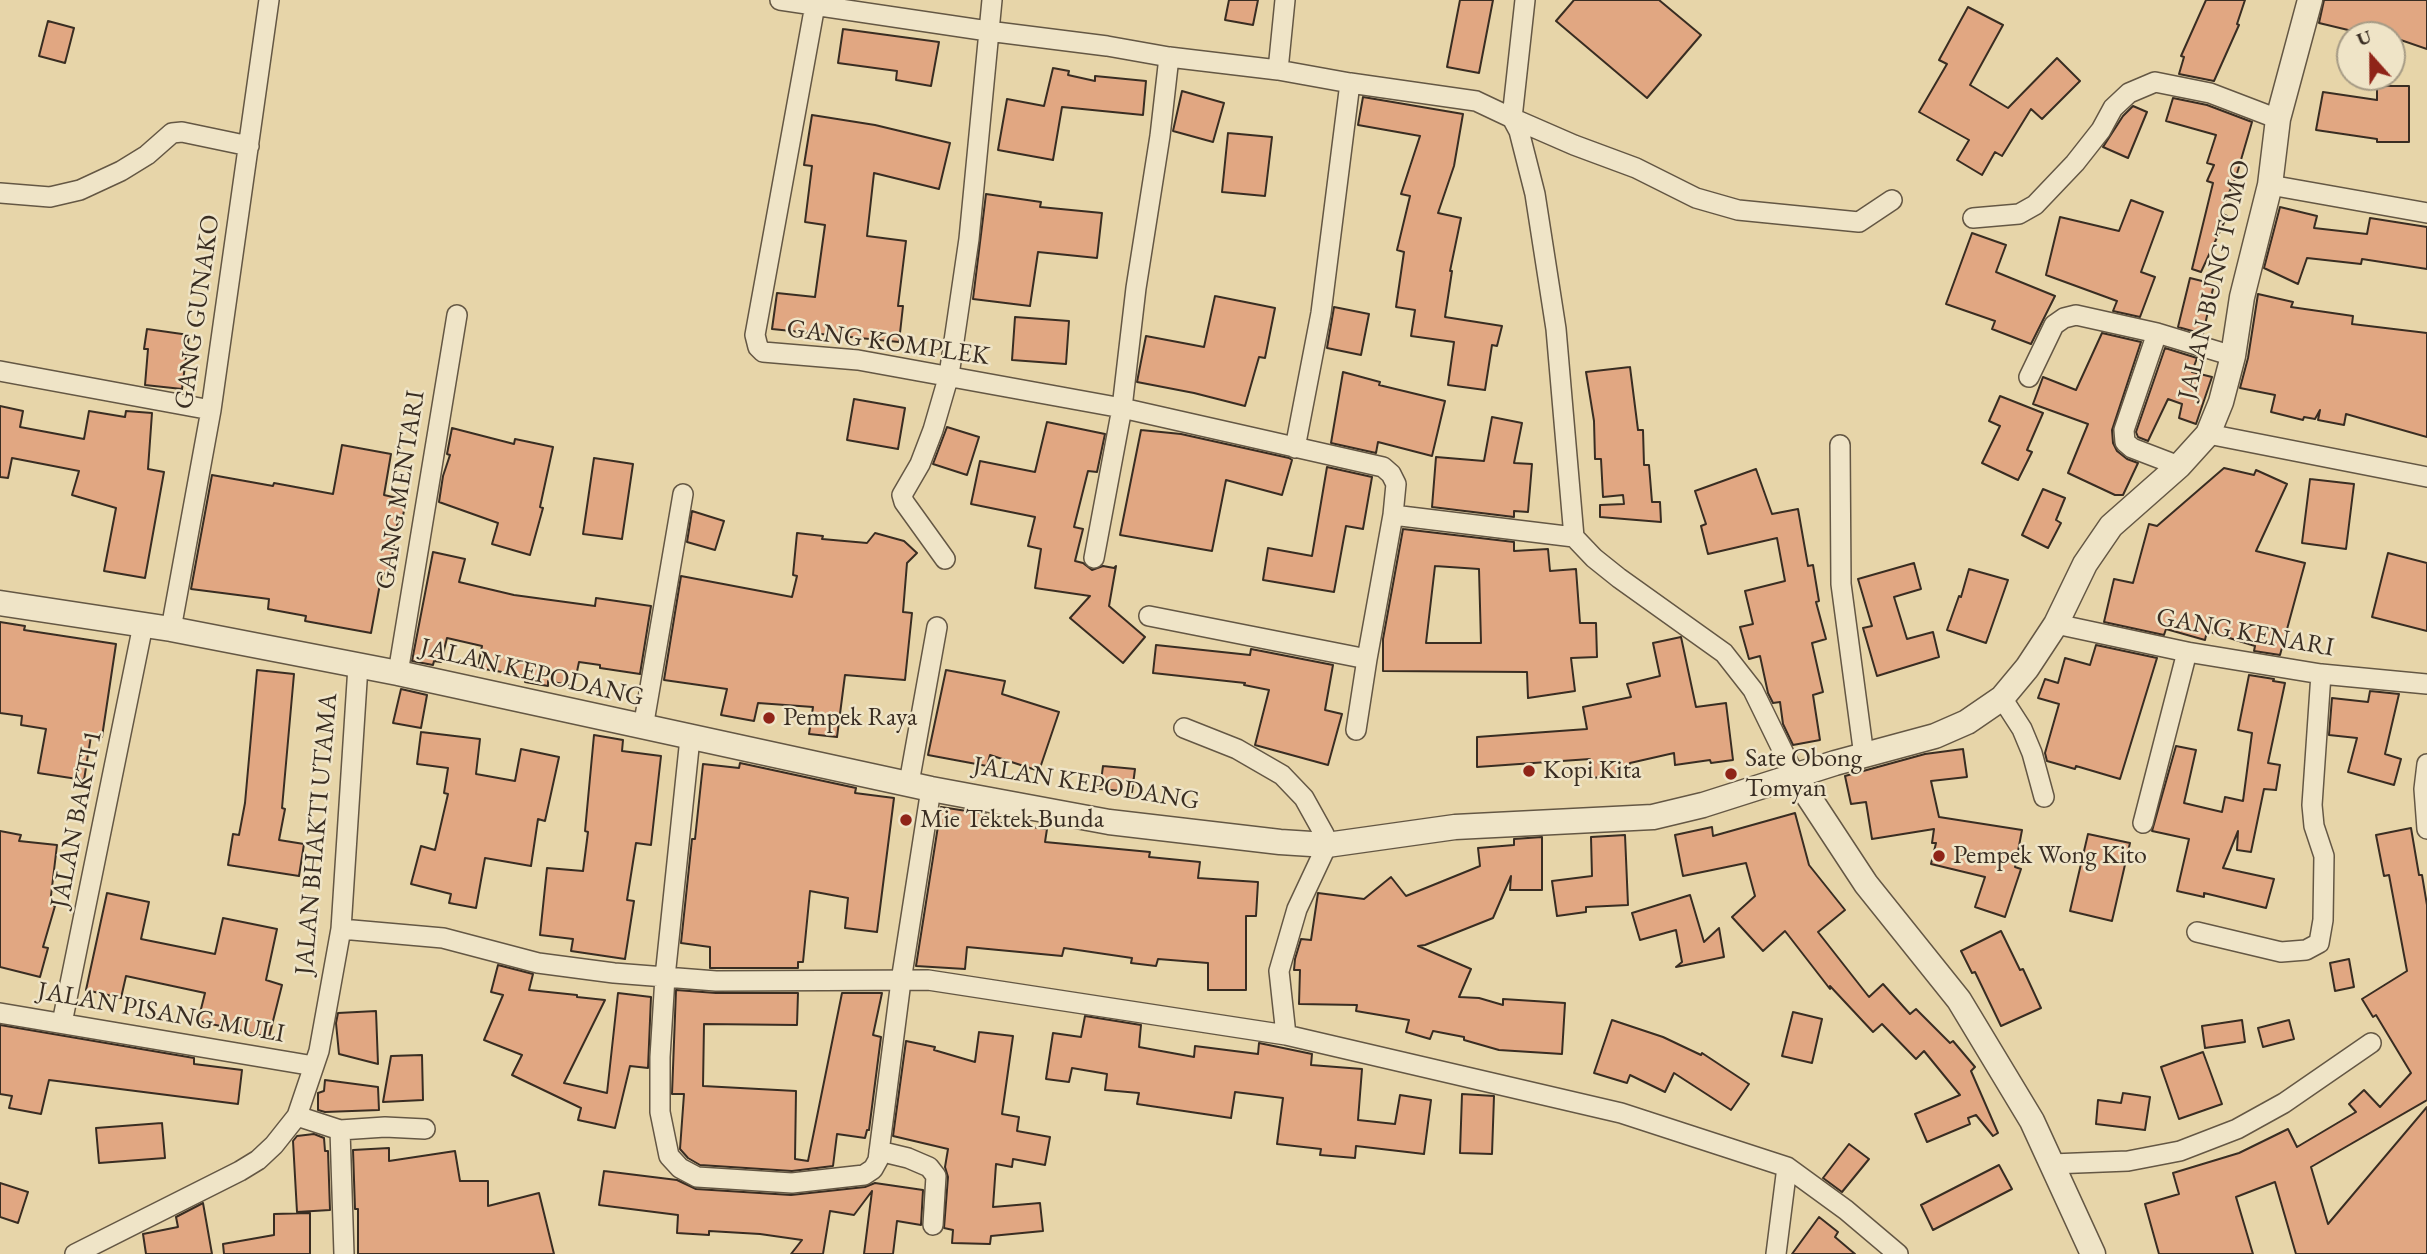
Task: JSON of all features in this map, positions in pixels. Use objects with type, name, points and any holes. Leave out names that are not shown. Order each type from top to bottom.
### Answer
[{"type":"street","name":"GANG GUNAKO","points":[[171,629],[211,410],[269,0]]},
{"type":"street","points":[[780,0],[1169,57],[1278,70],[1476,101],[1574,145],[1636,168],[1696,198],[1738,210],[1859,222],[1892,200]]},
{"type":"street","points":[[945,559],[904,502],[902,495],[920,464],[949,375],[969,239],[992,0]]},
{"type":"street","points":[[1278,70],[1285,0]]},
{"type":"street","points":[[1525,0],[1512,118],[1519,131],[1535,194],[1556,329],[1574,537],[1619,578],[1724,653],[1753,690],[1795,776],[1866,884],[1959,1000],[2032,1121],[2093,1254]]},
{"type":"street","name":"JALAN BUNG TOMO","points":[[1795,776],[1935,736],[1967,722],[2002,698],[2056,624],[2085,564],[2111,526],[2179,466],[2208,434],[2221,402],[2232,356],[2242,298],[2270,185],[2278,119],[2310,0]]},
{"type":"street","name":"GANG KOMPLEK","points":[[815,5],[755,340],[763,352],[858,360],[949,375],[1122,408],[1388,470],[1396,484],[1393,515],[1356,730]]},
{"type":"street","points":[[1094,558],[1122,408],[1169,57]]},
{"type":"street","points":[[1973,218],[2019,214],[2035,205],[2075,163],[2101,130],[2113,108],[2129,93],[2155,82],[2210,93],[2278,119]]},
{"type":"street","points":[[1295,448],[1321,313],[1350,83]]},
{"type":"street","points":[[0,193],[50,197],[80,190],[121,172],[147,155],[172,133],[182,132],[249,146]]},
{"type":"street","points":[[2270,185],[2427,213]]},
{"type":"street","name":"GANG MENTARI","points":[[398,673],[457,315]]},
{"type":"street","points":[[2029,377],[2054,325],[2064,318],[2076,315],[2157,333],[2232,356]]},
{"type":"street","points":[[2157,333],[2124,430],[2125,442],[2132,448],[2179,466]]},
{"type":"street","points":[[0,371],[211,410]]},
{"type":"street","points":[[2208,434],[2427,477]]},
{"type":"street","points":[[1840,445],[1841,584],[1864,756]]},
{"type":"street","points":[[643,728],[683,494]]},
{"type":"street","points":[[1393,515],[1574,537]]},
{"type":"street","name":"JALAN KEPODANG","points":[[0,603],[171,629],[398,673],[690,738],[1109,822],[1280,842],[1327,845],[1455,827],[1653,817],[1703,805],[1795,776]]},
{"type":"street","points":[[1149,616],[1367,659]]},
{"type":"street","name":"GANG KENARI","points":[[2056,624],[2187,652],[2321,674],[2427,684]]},
{"type":"street","name":"JALAN BAKTI 1","points":[[62,1023],[144,625]]},
{"type":"street","points":[[690,738],[665,977],[660,1057],[660,1112],[669,1156],[680,1168],[697,1177],[804,1181],[864,1175],[873,1170],[878,1160],[901,981],[937,627]]},
{"type":"street","points":[[2143,823],[2187,652]]},
{"type":"street","name":"JALAN BHAKTI UTAMA","points":[[75,1254],[249,1166],[274,1145],[298,1116],[319,1051],[341,929],[358,666]]},
{"type":"street","points":[[2197,932],[2281,952],[2306,950],[2319,943],[2323,920],[2324,856],[2314,826],[2312,806],[2321,674]]},
{"type":"street","points":[[2002,698],[2022,729],[2032,753],[2044,797]]},
{"type":"street","points":[[1184,728],[1237,749],[1282,775],[1304,798],[1327,845],[1297,909],[1279,971],[1286,1035]]},
{"type":"street","points":[[2427,764],[2424,789],[2427,828]]},
{"type":"street","points":[[341,929],[443,939],[538,963],[614,974],[716,981],[928,980],[1286,1035],[1621,1113],[1787,1167],[1846,1210],[1898,1254]]},
{"type":"street","name":"JALAN PISANG MULI","points":[[0,1013],[314,1066]]},
{"type":"street","points":[[2052,1164],[2128,1161],[2180,1152],[2237,1129],[2284,1103],[2371,1043]]},
{"type":"street","points":[[298,1116],[340,1130],[385,1127],[425,1129]]},
{"type":"street","points":[[340,1130],[344,1254]]},
{"type":"street","points":[[878,1151],[908,1158],[929,1167],[936,1176],[933,1225]]},
{"type":"street","points":[[1776,1254],[1787,1167]]},
{"type":"building","points":[[1229,0],[1258,0],[1253,25],[1225,20]]},
{"type":"building","points":[[1460,0],[1493,0],[1479,73],[1447,67]]},
{"type":"building","points":[[1574,0],[1659,0],[1701,35],[1647,98],[1556,21]]},
{"type":"building","points":[[2206,0],[2245,0],[2237,24],[2239,25],[2214,81],[2179,74],[2184,57],[2181,56]]},
{"type":"building","points":[[2324,0],[2427,0],[2427,49],[2406,42],[2406,21],[2336,21],[2336,27],[2319,23]]},
{"type":"building","points":[[1968,7],[2003,25],[1970,85],[2008,108],[2057,58],[2080,81],[2042,119],[2031,109],[2002,156],[1995,152],[1982,175],[1957,160],[1969,140],[1919,112],[1947,64],[1939,60]]},
{"type":"building","points":[[48,21],[74,28],[65,63],[39,56]]},
{"type":"building","points":[[843,29],[939,42],[931,86],[896,80],[897,71],[838,63]]},
{"type":"building","points":[[1053,68],[1069,71],[1068,75],[1095,81],[1095,76],[1146,81],[1143,115],[1062,107],[1053,160],[998,150],[1007,99],[1044,106]]},
{"type":"building","points":[[2406,86],[2409,86],[2409,142],[2377,142],[2377,139],[2316,130],[2323,92],[2377,100],[2377,91],[2406,91]]},
{"type":"building","points":[[1182,91],[1224,103],[1213,142],[1173,131]]},
{"type":"building","points":[[1363,97],[1463,114],[1454,166],[1438,213],[1461,218],[1450,271],[1445,317],[1502,326],[1497,346],[1492,345],[1485,390],[1448,385],[1454,342],[1411,336],[1415,310],[1396,307],[1404,252],[1397,250],[1410,196],[1401,194],[1420,136],[1358,125]]},
{"type":"building","points":[[2173,98],[2207,105],[2252,122],[2236,177],[2220,213],[2227,216],[2201,272],[2192,269],[2213,183],[2207,181],[2214,165],[2207,163],[2216,135],[2166,121]]},
{"type":"building","points":[[2133,106],[2147,112],[2128,158],[2103,147],[2123,116]]},
{"type":"building","points":[[812,115],[875,125],[950,143],[939,189],[874,173],[867,236],[906,241],[898,306],[903,306],[899,342],[772,329],[777,293],[815,297],[825,225],[805,222],[812,166],[804,165]]},
{"type":"building","points":[[1228,133],[1272,137],[1265,196],[1222,192]]},
{"type":"building","points":[[986,194],[1041,202],[1040,207],[1102,213],[1097,258],[1038,252],[1030,306],[973,299]]},
{"type":"building","points":[[2131,200],[2163,212],[2141,272],[2155,277],[2140,317],[2113,311],[2117,301],[2046,275],[2060,217],[2119,231]]},
{"type":"building","points":[[2280,207],[2317,216],[2314,228],[2367,234],[2370,218],[2427,227],[2427,269],[2362,259],[2361,264],[2307,258],[2298,284],[2264,268]]},
{"type":"building","points":[[1972,233],[2006,245],[1996,272],[2055,296],[2031,344],[1992,329],[1995,321],[1946,304]]},
{"type":"building","points":[[2190,278],[2214,284],[2203,334],[2178,327]]},
{"type":"building","points":[[2258,294],[2293,302],[2291,307],[2353,316],[2352,324],[2427,333],[2427,437],[2346,414],[2344,425],[2318,420],[2320,410],[2315,419],[2304,417],[2303,420],[2271,412],[2275,395],[2240,388],[2248,358]]},
{"type":"building","points":[[1215,296],[1275,308],[1265,358],[1259,357],[1245,406],[1137,382],[1146,336],[1204,347]]},
{"type":"building","points":[[1334,307],[1369,314],[1361,355],[1327,348]]},
{"type":"building","points":[[1015,317],[1069,321],[1066,364],[1012,360]]},
{"type":"building","points":[[147,329],[189,335],[182,389],[145,385],[148,349],[144,349]]},
{"type":"building","points":[[2102,333],[2141,342],[2112,430],[2117,451],[2138,463],[2123,495],[2115,495],[2068,473],[2088,424],[2033,404],[2043,377],[2076,390]]},
{"type":"building","points":[[2165,348],[2197,358],[2192,372],[2212,377],[2196,424],[2179,418],[2182,404],[2168,399],[2148,441],[2138,437],[2136,432]]},
{"type":"building","points":[[1630,367],[1638,430],[1643,430],[1644,465],[1649,465],[1652,502],[1660,502],[1661,522],[1600,517],[1600,505],[1624,504],[1623,495],[1603,497],[1601,459],[1595,459],[1594,421],[1586,372]]},
{"type":"building","points":[[1343,372],[1380,382],[1379,385],[1445,401],[1432,456],[1378,442],[1376,453],[1331,443]]},
{"type":"building","points":[[2000,396],[2043,413],[2027,450],[2032,452],[2018,480],[1982,463],[2000,426],[1989,421]]},
{"type":"building","points":[[854,399],[905,408],[898,449],[847,440]]},
{"type":"building","points":[[0,406],[23,411],[20,427],[84,439],[89,411],[125,417],[126,411],[152,413],[148,469],[164,472],[145,578],[104,571],[116,508],[72,495],[79,471],[12,458],[8,478],[0,477]]},
{"type":"building","points":[[1492,417],[1522,423],[1514,463],[1532,464],[1528,512],[1514,511],[1514,517],[1432,507],[1436,457],[1484,461]]},
{"type":"building","points":[[1047,422],[1105,434],[1097,472],[1088,471],[1074,527],[1083,529],[1075,561],[1092,570],[1103,566],[1116,566],[1109,606],[1145,637],[1123,663],[1070,618],[1090,596],[1035,588],[1041,549],[1028,546],[1035,517],[971,504],[980,461],[1035,472]]},
{"type":"building","points":[[947,427],[979,437],[967,475],[933,464]]},
{"type":"building","points":[[452,428],[514,444],[515,439],[553,447],[540,507],[543,508],[530,555],[492,544],[498,523],[439,502],[450,455],[447,454]]},
{"type":"building","points":[[1141,430],[1181,434],[1289,458],[1292,460],[1282,495],[1226,480],[1212,551],[1120,535]]},
{"type":"building","points":[[342,445],[391,454],[384,495],[406,500],[402,521],[398,520],[389,574],[382,573],[371,633],[305,621],[306,616],[268,609],[269,599],[191,589],[212,475],[333,494]]},
{"type":"building","points":[[594,458],[633,464],[622,539],[583,534]]},
{"type":"building","points":[[1327,467],[1372,477],[1363,529],[1346,526],[1334,592],[1263,580],[1268,548],[1312,556]]},
{"type":"building","points":[[2224,468],[2254,475],[2256,470],[2287,484],[2256,551],[2305,563],[2280,655],[2254,651],[2255,646],[2207,631],[2205,640],[2166,629],[2164,635],[2104,622],[2114,579],[2133,583],[2149,524],[2157,526]]},
{"type":"building","points":[[1756,469],[1772,514],[1798,509],[1808,566],[1813,565],[1819,601],[1816,602],[1826,639],[1812,643],[1823,692],[1813,695],[1820,740],[1793,745],[1783,724],[1780,702],[1773,703],[1768,693],[1760,656],[1749,659],[1740,627],[1753,624],[1745,591],[1785,581],[1777,538],[1708,554],[1701,526],[1706,524],[1695,491]]},
{"type":"building","points":[[2310,479],[2354,484],[2346,549],[2302,543]]},
{"type":"building","points":[[2043,489],[2065,498],[2056,520],[2061,523],[2048,548],[2022,535]]},
{"type":"building","points":[[692,511],[724,521],[715,550],[687,542]]},
{"type":"building","points":[[1403,529],[1514,542],[1514,551],[1548,549],[1550,571],[1576,569],[1580,623],[1596,623],[1597,657],[1571,658],[1575,691],[1528,698],[1527,672],[1383,671],[1383,639]],"holes":[[[1435,566],[1479,569],[1481,643],[1426,643]]]},
{"type":"building","points":[[797,533],[823,536],[822,539],[867,543],[875,533],[904,541],[917,553],[907,563],[903,612],[912,613],[905,680],[845,675],[837,737],[809,734],[813,707],[758,703],[754,721],[721,715],[727,689],[664,680],[681,576],[792,597],[797,576],[793,575]]},
{"type":"building","points":[[433,552],[465,559],[459,582],[514,595],[595,606],[596,598],[651,606],[640,674],[579,662],[574,686],[548,681],[548,686],[525,682],[526,676],[478,668],[482,646],[447,638],[441,662],[434,661],[433,665],[412,661]]},
{"type":"building","points":[[2388,553],[2427,563],[2427,631],[2372,617]]},
{"type":"building","points":[[1914,563],[1921,589],[1894,597],[1907,639],[1933,632],[1939,657],[1877,676],[1863,628],[1872,626],[1858,579]]},
{"type":"building","points":[[1969,569],[2008,580],[1986,643],[1947,630]]},
{"type":"building","points":[[0,622],[25,626],[24,630],[116,644],[102,737],[91,736],[84,780],[38,773],[46,729],[21,725],[22,716],[0,713]]},
{"type":"building","points":[[1681,637],[1696,707],[1726,703],[1733,760],[1675,765],[1674,753],[1630,763],[1631,774],[1592,778],[1590,759],[1477,767],[1477,737],[1587,729],[1583,707],[1631,697],[1627,684],[1660,676],[1653,643]]},
{"type":"building","points":[[1156,645],[1250,655],[1251,649],[1333,665],[1325,710],[1342,714],[1328,765],[1255,745],[1269,690],[1244,685],[1245,683],[1153,673]]},
{"type":"building","points":[[2096,645],[2157,658],[2120,779],[2047,761],[2045,753],[2059,704],[2038,698],[2045,679],[2058,683],[2065,658],[2090,665]]},
{"type":"building","points":[[257,670],[294,674],[282,808],[285,809],[279,840],[304,844],[299,876],[228,865],[233,834],[239,835],[245,803]]},
{"type":"building","points":[[946,670],[1005,681],[1002,694],[1059,712],[1039,771],[990,755],[987,766],[928,755]]},
{"type":"building","points":[[2249,675],[2285,683],[2268,763],[2280,765],[2276,790],[2264,789],[2251,852],[2237,850],[2238,831],[2223,868],[2274,879],[2266,908],[2204,893],[2204,897],[2177,891],[2189,839],[2152,831],[2176,746],[2196,750],[2184,803],[2222,812],[2225,797],[2243,801],[2252,733],[2238,730]]},
{"type":"building","points":[[401,689],[427,695],[421,728],[393,723]]},
{"type":"building","points":[[2370,691],[2399,694],[2385,754],[2401,759],[2394,785],[2348,772],[2357,738],[2329,735],[2332,698],[2368,702]]},
{"type":"building","points":[[421,732],[480,739],[476,774],[515,781],[521,749],[559,757],[545,821],[538,819],[531,866],[485,858],[476,908],[449,903],[451,894],[411,884],[421,846],[435,850],[448,794],[444,793],[448,768],[417,764]]},
{"type":"building","points":[[594,735],[623,740],[622,751],[661,756],[651,845],[636,843],[627,900],[634,901],[625,959],[571,951],[573,939],[540,935],[547,868],[583,871]]},
{"type":"building","points":[[1963,749],[1967,777],[1931,781],[1939,817],[2022,830],[2015,867],[2021,869],[2005,917],[1975,907],[1985,877],[1931,864],[1936,843],[1932,843],[1934,829],[1872,839],[1866,802],[1851,804],[1845,776],[1925,754]]},
{"type":"building","points":[[740,763],[856,788],[855,793],[894,798],[877,932],[845,928],[848,898],[810,891],[803,962],[798,962],[798,968],[710,968],[710,947],[681,943],[703,764],[739,768]]},
{"type":"building","points":[[1103,766],[1135,769],[1132,792],[1100,789]]},
{"type":"building","points":[[941,807],[986,814],[985,821],[1047,829],[1045,842],[1150,852],[1149,857],[1200,862],[1198,878],[1258,882],[1256,916],[1246,916],[1246,990],[1208,990],[1208,963],[1158,959],[1156,966],[1131,963],[1132,958],[1064,948],[1062,956],[967,947],[965,969],[916,966]]},
{"type":"building","points":[[1795,813],[1809,865],[1845,910],[1818,932],[1869,997],[1883,984],[1910,1014],[1916,1009],[1950,1043],[1953,1041],[1975,1067],[1971,1071],[1998,1133],[1993,1136],[1976,1115],[1968,1118],[1970,1124],[1927,1142],[1915,1114],[1960,1095],[1924,1051],[1916,1059],[1882,1024],[1873,1032],[1830,986],[1830,989],[1785,931],[1763,951],[1732,917],[1755,896],[1746,863],[1683,876],[1675,835],[1712,827],[1713,836]]},
{"type":"building","points":[[2411,828],[2427,905],[2427,1100],[2311,1167],[2328,1224],[2427,1107],[2427,1254],[2296,1254],[2275,1182],[2236,1197],[2253,1254],[2159,1254],[2145,1204],[2179,1194],[2173,1173],[2239,1153],[2288,1129],[2297,1147],[2356,1112],[2349,1104],[2364,1090],[2380,1107],[2411,1073],[2376,1015],[2373,1017],[2362,999],[2407,971],[2389,875],[2384,876],[2376,835]]},
{"type":"building","points":[[0,831],[21,835],[19,841],[57,845],[50,904],[55,906],[43,947],[48,948],[40,977],[0,967]]},
{"type":"building","points":[[2088,834],[2130,843],[2112,921],[2070,911]]},
{"type":"building","points":[[1625,835],[1628,905],[1586,907],[1586,912],[1557,916],[1552,881],[1592,876],[1591,837]]},
{"type":"building","points":[[1542,837],[1542,890],[1510,890],[1511,876],[1493,918],[1418,946],[1471,969],[1459,997],[1479,998],[1503,1005],[1503,999],[1565,1003],[1562,1054],[1499,1050],[1464,1040],[1464,1037],[1433,1031],[1430,1039],[1406,1032],[1409,1020],[1356,1011],[1357,1005],[1299,1004],[1300,970],[1294,970],[1295,959],[1301,939],[1311,940],[1318,893],[1364,899],[1391,877],[1406,896],[1480,866],[1478,848],[1514,845],[1514,839]]},
{"type":"building","points":[[107,893],[149,902],[141,939],[215,954],[223,918],[277,929],[266,980],[282,985],[269,1037],[198,1021],[205,993],[126,976],[121,998],[86,990]]},
{"type":"building","points":[[1690,895],[1704,942],[1719,928],[1724,957],[1676,967],[1682,962],[1676,930],[1640,940],[1632,913]]},
{"type":"building","points":[[2001,931],[2041,1008],[2001,1026],[1975,972],[1972,973],[1961,951]]},
{"type":"building","points":[[2349,959],[2354,987],[2335,991],[2330,963]]},
{"type":"building","points":[[498,965],[533,974],[529,990],[605,1000],[564,1083],[607,1093],[618,993],[651,997],[648,1068],[630,1066],[615,1128],[578,1120],[581,1108],[512,1075],[522,1055],[484,1040],[503,995],[491,992]]},
{"type":"building","points":[[676,990],[798,993],[797,1025],[704,1024],[703,1086],[796,1091],[795,1159],[808,1161],[842,993],[882,993],[873,1035],[881,1037],[869,1130],[865,1138],[837,1134],[833,1166],[792,1171],[700,1165],[688,1158],[680,1149],[684,1094],[672,1094]]},
{"type":"building","points":[[376,1011],[378,1064],[339,1054],[336,1023],[338,1013]]},
{"type":"building","points":[[1793,1012],[1822,1019],[1812,1063],[1782,1056]]},
{"type":"building","points":[[1085,1016],[1141,1025],[1139,1047],[1194,1057],[1195,1046],[1258,1054],[1259,1043],[1312,1054],[1311,1065],[1362,1069],[1358,1120],[1395,1124],[1400,1095],[1431,1100],[1424,1154],[1356,1146],[1355,1158],[1320,1155],[1321,1149],[1277,1144],[1283,1098],[1235,1092],[1231,1118],[1137,1104],[1139,1093],[1105,1090],[1107,1074],[1072,1068],[1069,1082],[1046,1079],[1053,1033],[1081,1037]]},
{"type":"building","points":[[1612,1020],[1663,1037],[1701,1055],[1702,1053],[1749,1084],[1731,1110],[1674,1073],[1665,1092],[1630,1075],[1627,1083],[1594,1073]]},
{"type":"building","points":[[2242,1020],[2245,1042],[2205,1048],[2202,1026]]},
{"type":"building","points":[[2289,1020],[2294,1039],[2263,1047],[2258,1028]]},
{"type":"building","points":[[0,1025],[194,1058],[194,1064],[242,1070],[238,1104],[49,1080],[41,1114],[9,1108],[12,1096],[0,1094]]},
{"type":"building","points":[[979,1032],[1013,1036],[1002,1114],[1019,1117],[1017,1131],[1050,1137],[1045,1165],[1013,1159],[1012,1167],[996,1164],[993,1207],[1040,1203],[1043,1231],[991,1236],[990,1244],[952,1243],[953,1230],[944,1228],[948,1149],[893,1136],[906,1041],[935,1047],[934,1050],[975,1062]]},
{"type":"building","points":[[2203,1052],[2222,1104],[2179,1119],[2161,1067]]},
{"type":"building","points":[[422,1055],[423,1100],[383,1102],[391,1056]]},
{"type":"building","points":[[325,1080],[378,1087],[379,1110],[318,1110],[318,1093],[324,1091]]},
{"type":"building","points":[[2123,1093],[2150,1097],[2145,1130],[2096,1124],[2098,1100],[2121,1103]]},
{"type":"building","points":[[1462,1094],[1494,1096],[1492,1154],[1460,1153]]},
{"type":"building","points":[[162,1123],[165,1158],[99,1163],[96,1128]]},
{"type":"building","points":[[314,1134],[324,1138],[325,1151],[328,1151],[330,1210],[297,1212],[293,1141],[297,1136]]},
{"type":"building","points":[[1849,1144],[1869,1159],[1842,1192],[1823,1178]]},
{"type":"building","points":[[389,1148],[389,1161],[455,1151],[460,1181],[488,1181],[488,1206],[539,1193],[554,1254],[358,1254],[358,1209],[355,1209],[353,1150]]},
{"type":"building","points":[[1999,1165],[2012,1189],[1933,1230],[1921,1205]]},
{"type":"building","points":[[604,1171],[677,1180],[696,1189],[791,1195],[865,1187],[875,1183],[923,1190],[921,1225],[897,1221],[893,1254],[864,1254],[872,1191],[854,1215],[830,1211],[823,1254],[791,1254],[802,1240],[709,1231],[709,1235],[677,1233],[678,1215],[599,1205]]},
{"type":"building","points":[[0,1183],[28,1192],[18,1223],[0,1217]]},
{"type":"building","points":[[203,1203],[212,1254],[146,1254],[143,1234],[178,1227],[176,1217]]},
{"type":"building","points":[[310,1213],[310,1254],[224,1254],[223,1244],[274,1235],[274,1214]]},
{"type":"building","points":[[1819,1217],[1838,1232],[1835,1237],[1855,1254],[1792,1254]]},
{"type":"place","name":"Pempek Raya","points":[[769,718]]},
{"type":"place","name":"Kopi Kita","points":[[1529,771]]},
{"type":"place","name":"Sate Obong Tomyan","points":[[1731,774]]},
{"type":"place","name":"Mie Tektek Bunda","points":[[906,820]]},
{"type":"place","name":"Pempek Wong Kito","points":[[1939,856]]}]
